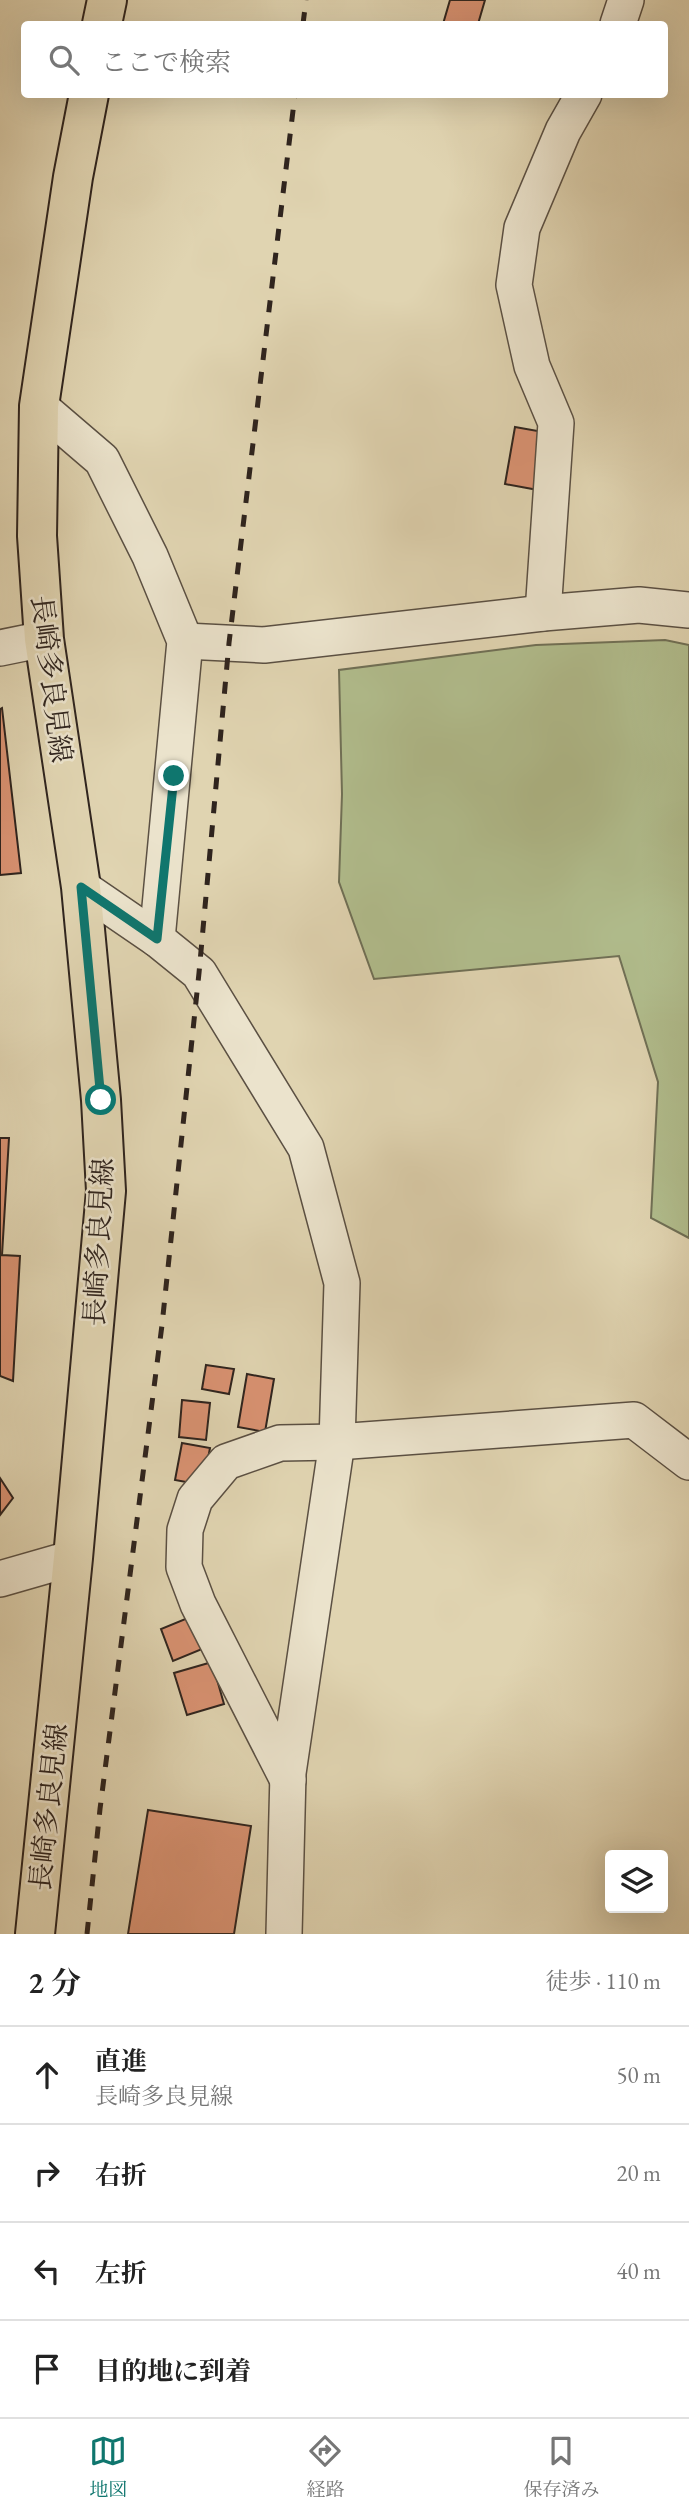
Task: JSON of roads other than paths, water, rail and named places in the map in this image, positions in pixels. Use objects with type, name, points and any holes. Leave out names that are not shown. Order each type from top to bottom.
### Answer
[{"type":"main road","points":[[103,21],[107,0]]},
{"type":"main road","name":"長崎多良見線","points":[[35,1934],[106,1191],[101,1100],[81,887],[44,639],[37,536],[39,406],[73,177],[88,98]]},
{"type":"street","points":[[619,21],[626,0]]},
{"type":"street","points":[[543,613],[556,423],[532,366],[514,285],[522,228],[563,131],[582,98]]},
{"type":"street","points":[[39,406],[103,460],[150,556],[185,642],[157,939]]},
{"type":"street","points":[[185,642],[264,645],[543,613],[639,605],[689,610]]},
{"type":"street","points":[[0,648],[44,639]]},
{"type":"street","points":[[81,887],[157,939],[199,973],[306,1148],[342,1283],[337,1442],[288,1780],[284,1934]]},
{"type":"street","points":[[288,1780],[198,1604],[184,1567],[185,1530],[195,1499],[226,1462],[281,1443],[337,1442],[634,1420],[689,1462]]},
{"type":"street","points":[[0,1579],[73,1558]]},
{"type":"railway","points":[[303,21],[306,0]]},
{"type":"railway","points":[[87,1934],[100,1809],[162,1325],[199,973],[229,643],[295,98]]}]
